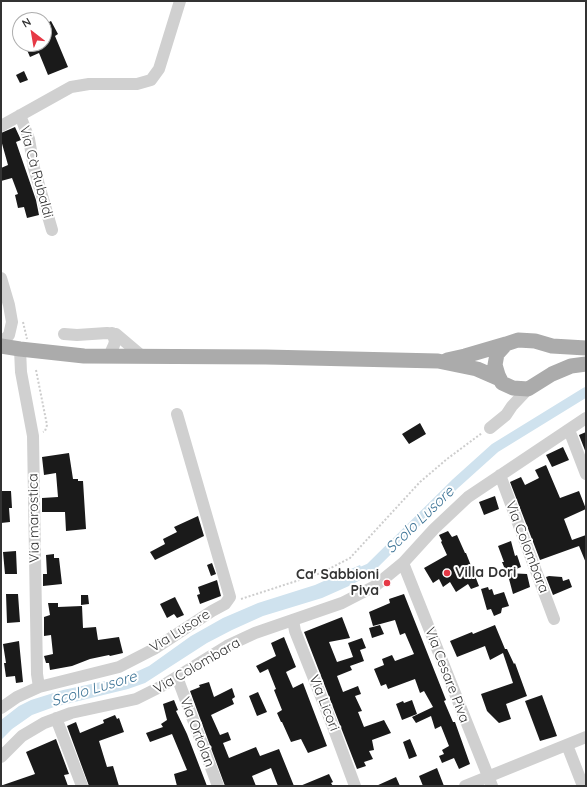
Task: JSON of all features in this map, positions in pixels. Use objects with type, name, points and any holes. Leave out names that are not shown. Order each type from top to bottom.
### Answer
[{"type":"main road","points":[[438,361],[465,356],[518,340],[552,346],[586,348]]},
{"type":"main road","points":[[1,344],[20,349],[84,356],[266,357],[438,361],[477,369],[513,388],[528,388],[552,374],[571,366],[586,364]]},
{"type":"main road","points":[[501,381],[495,365],[498,354],[506,344]]},
{"type":"street","name":"Via Cà Rubaldi","points":[[1,126],[71,87],[89,84],[137,84],[151,80],[159,69],[180,1]]},
{"type":"street","name":"Via Cà Rubaldi","points":[[20,115],[29,139],[34,168],[52,230]]},
{"type":"street","points":[[1,278],[9,305],[12,322],[9,335],[1,344]]},
{"type":"street","points":[[109,356],[115,341],[112,333]]},
{"type":"street","points":[[64,334],[77,335],[112,333],[120,336],[142,356]]},
{"type":"street","name":"Via marostica","points":[[20,349],[21,372],[33,436],[37,674],[39,687]]},
{"type":"street","points":[[501,381],[512,406]]},
{"type":"street","points":[[490,428],[502,419],[528,388]]},
{"type":"street","points":[[177,414],[228,601]]},
{"type":"street","name":"Via Colombara","points":[[1,757],[22,736],[38,726],[56,718],[136,699],[150,693],[227,646],[255,633],[336,606],[359,596],[375,586],[404,563],[434,529],[468,498],[586,418]]},
{"type":"street","points":[[568,430],[586,474]]},
{"type":"street","name":"Via Colombara","points":[[500,475],[554,618]]},
{"type":"street","name":"Via Cesare Piva","points":[[404,563],[490,782]]},
{"type":"street","name":"Via Lusore","points":[[1,708],[16,697],[39,687],[119,667],[154,649],[228,601]]},
{"type":"street","name":"Via Licori","points":[[293,620],[295,631],[355,786]]},
{"type":"street","name":"Via Ortolan","points":[[177,677],[218,786]]},
{"type":"street","points":[[56,718],[82,786]]},
{"type":"street","points":[[466,786],[490,782],[567,744],[586,737]]},
{"type":"street","points":[[567,744],[583,786]]},
{"type":"path","points":[[33,436],[45,431],[47,425],[36,370]]},
{"type":"path","points":[[228,601],[237,600],[322,573],[350,558],[420,482],[447,459],[490,428]]},
{"type":"water","points":[[360,565],[366,577],[349,586],[322,598],[263,616],[232,630],[207,643],[145,683],[128,689],[54,707],[32,715],[12,729],[1,740],[1,720],[19,706],[31,700],[63,690],[115,679],[138,671],[149,666],[191,636],[223,618],[258,603],[315,585]]},
{"type":"building","points":[[52,23],[58,34],[55,36],[68,67],[48,75],[39,53],[30,57],[28,52],[52,52]]},
{"type":"building","points":[[24,71],[28,80],[20,83],[16,75]]},
{"type":"building","points":[[15,127],[21,140],[16,142],[36,200],[39,215],[27,218],[24,207],[18,208],[15,195],[18,194],[12,178],[1,181],[1,168],[8,165],[1,140],[1,133]]},
{"type":"building","points":[[420,423],[426,434],[409,444],[402,434]]},
{"type":"building","points":[[586,432],[586,453],[579,435]]},
{"type":"building","points":[[563,447],[569,460],[552,467],[546,455]]},
{"type":"building","points":[[69,453],[73,479],[83,481],[86,529],[66,531],[65,512],[42,512],[42,498],[58,497],[56,473],[44,475],[42,457]]},
{"type":"building","points":[[546,465],[560,498],[579,491],[586,509],[564,519],[572,540],[586,535],[586,563],[579,546],[540,560],[510,482],[521,477],[525,485],[539,478],[535,470]]},
{"type":"building","points":[[1,491],[11,491],[12,508],[9,508],[10,522],[1,523]]},
{"type":"building","points":[[495,496],[499,509],[484,515],[479,502]]},
{"type":"building","points":[[198,516],[204,536],[155,560],[150,552],[165,544],[163,539],[177,532],[174,527]]},
{"type":"building","points":[[448,531],[452,537],[457,535],[479,586],[471,589],[468,584],[456,592],[450,582],[443,587],[439,579],[433,583],[424,568],[447,555],[439,535]]},
{"type":"building","points":[[511,541],[515,556],[517,555],[521,567],[507,573],[527,574],[530,587],[513,594],[498,546]]},
{"type":"building","points":[[16,551],[17,574],[5,574],[3,552]]},
{"type":"building","points":[[54,554],[54,558],[59,558],[62,584],[43,586],[43,574],[47,574],[46,555]]},
{"type":"building","points":[[212,563],[216,574],[211,576],[207,565]]},
{"type":"building","points":[[546,577],[562,577],[563,581],[569,579],[572,587],[553,595]]},
{"type":"building","points":[[217,580],[221,596],[200,604],[197,595],[200,594],[198,587]]},
{"type":"building","points":[[488,587],[489,590],[492,589],[494,595],[504,592],[509,606],[502,608],[501,613],[494,616],[491,609],[487,610],[481,589]]},
{"type":"building","points":[[6,594],[18,594],[20,622],[7,623]]},
{"type":"building","points":[[404,594],[446,700],[444,701],[453,722],[455,722],[470,764],[459,769],[454,758],[442,763],[439,756],[444,754],[442,750],[449,746],[441,726],[435,729],[431,716],[416,723],[412,717],[433,707],[424,691],[420,693],[415,679],[388,689],[386,684],[381,686],[374,669],[384,665],[382,659],[392,655],[395,661],[414,654],[405,633],[400,635],[395,620],[373,626],[369,612],[390,603],[389,599]]},
{"type":"building","points":[[81,595],[88,595],[89,604],[81,605]]},
{"type":"building","points":[[175,597],[184,615],[177,618],[174,614],[167,618],[160,604]]},
{"type":"building","points":[[48,603],[58,603],[58,607],[82,606],[83,628],[96,627],[98,640],[119,637],[123,653],[90,659],[72,666],[50,670],[49,663],[46,663],[44,656],[53,654],[51,635],[44,636],[44,617],[50,615]]},
{"type":"building","points":[[342,617],[350,638],[329,642],[337,662],[353,657],[348,643],[362,638],[366,648],[360,650],[364,661],[350,666],[352,670],[337,676],[343,692],[358,686],[361,694],[355,696],[362,711],[358,712],[364,727],[384,720],[391,733],[372,740],[374,750],[369,751],[373,759],[364,762],[366,766],[357,769],[304,632]]},
{"type":"building","points":[[380,625],[384,634],[372,638],[369,628]]},
{"type":"building","points":[[495,625],[505,649],[507,649],[514,664],[515,663],[527,696],[506,704],[511,719],[499,723],[487,711],[481,694],[513,683],[503,653],[490,660],[485,646],[457,657],[450,641]]},
{"type":"building","points":[[284,637],[296,667],[286,672],[293,688],[303,683],[327,746],[308,753],[301,739],[291,742],[277,713],[282,710],[268,669],[260,673],[256,666],[276,656],[271,643]]},
{"type":"building","points":[[19,641],[23,682],[16,683],[15,676],[6,677],[4,663],[6,663],[3,644]]},
{"type":"building","points":[[209,682],[214,697],[232,688],[235,697],[232,699],[234,704],[211,715],[220,735],[228,732],[231,740],[223,743],[229,758],[256,747],[260,756],[279,749],[294,786],[278,786],[271,768],[252,776],[256,786],[225,786],[190,691],[200,687],[199,685]]},
{"type":"building","points":[[258,692],[267,712],[257,716],[249,696]]},
{"type":"building","points":[[542,695],[557,736],[540,741],[525,701]]},
{"type":"building","points":[[174,700],[178,710],[176,711],[187,734],[207,786],[177,786],[174,774],[187,770],[172,734],[150,742],[146,733],[163,727],[161,724],[167,720],[163,704]]},
{"type":"building","points":[[412,700],[417,714],[402,720],[396,704],[403,701],[404,703]]},
{"type":"building","points":[[115,715],[117,719],[119,718],[124,732],[99,741],[107,767],[113,766],[119,786],[89,786],[67,726],[76,722],[80,733],[104,723],[103,720]]},
{"type":"building","points":[[56,739],[69,774],[64,775],[68,786],[3,786],[35,774],[26,752]]},
{"type":"building","points":[[410,739],[417,756],[409,759],[403,742]]},
{"type":"building","points":[[437,768],[444,786],[423,786],[419,776]]},
{"type":"building","points":[[329,774],[333,782],[331,783],[333,786],[300,786]]},
{"type":"building","points":[[396,777],[400,786],[376,786]]},
{"type":"waterway","name":"Scolo Lusore","points":[[351,576],[370,568],[455,484],[495,448],[586,392]]},
{"type":"place","name":"Villa Dori","points":[[447,573]]},
{"type":"place","name":"Ca' Sabbioni Piva","points":[[387,583]]}]
